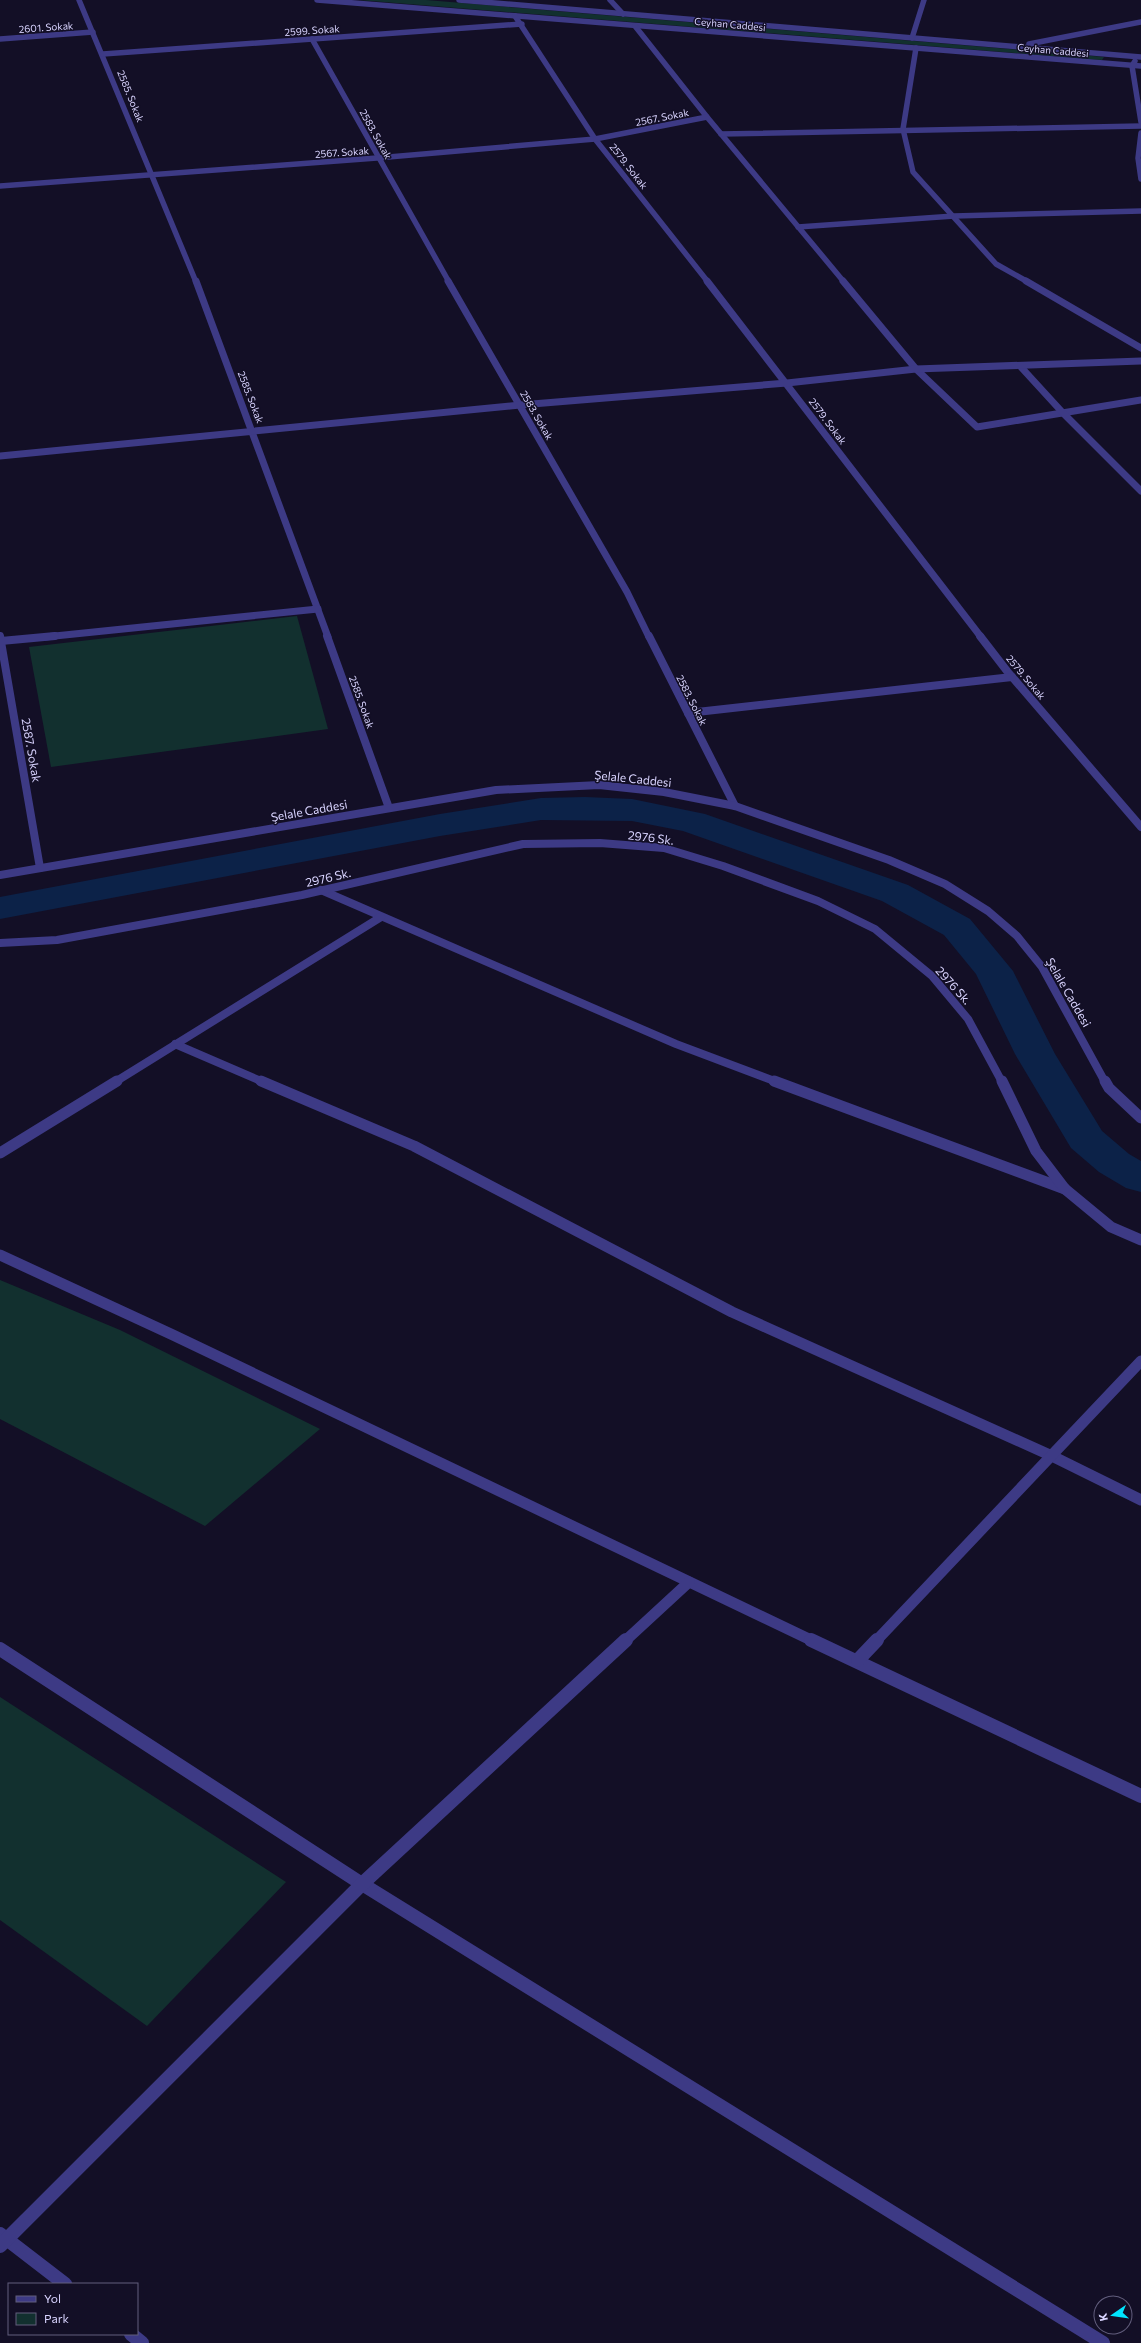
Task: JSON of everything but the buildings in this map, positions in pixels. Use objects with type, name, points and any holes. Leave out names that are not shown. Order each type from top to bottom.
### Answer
[{"type":"street","name":"2585. Sokak","points":[[79,0],[185,252],[318,609],[389,808]]},
{"type":"street","name":"Ceyhan Caddesi","points":[[317,0],[1141,66]]},
{"type":"street","name":"Ceyhan Caddesi","points":[[459,0],[1140,56]]},
{"type":"street","points":[[610,0],[623,14]]},
{"type":"street","points":[[912,38],[924,0]]},
{"type":"street","name":"2579. Sokak","points":[[515,16],[522,24],[595,139],[787,383],[1012,677],[1141,827]]},
{"type":"street","points":[[1016,46],[1141,22]]},
{"type":"street","name":"2599. Sokak","points":[[103,54],[522,24]]},
{"type":"street","points":[[635,26],[707,117],[916,369],[977,427],[1141,400]]},
{"type":"street","name":"2601. Sokak","points":[[0,39],[93,32]]},
{"type":"street","name":"2583. Sokak","points":[[312,39],[378,158],[627,592],[735,806]]},
{"type":"street","points":[[916,48],[903,129],[913,172],[996,264],[1141,348]]},
{"type":"street","points":[[1140,56],[1132,66],[1141,122]]},
{"type":"street","name":"2567. Sokak","points":[[0,186],[378,158],[595,139],[707,117]]},
{"type":"street","points":[[721,134],[903,129],[1141,126]]},
{"type":"street","points":[[1141,133],[1138,158],[1141,179]]},
{"type":"street","points":[[798,227],[954,216],[1141,211]]},
{"type":"street","points":[[0,456],[252,430],[520,405],[787,383],[916,369],[1141,361]]},
{"type":"street","points":[[1020,366],[1063,413],[1141,491]]},
{"type":"street","points":[[0,638],[318,609]]},
{"type":"street","name":"2587. Sokak","points":[[0,638],[40,868]]},
{"type":"street","points":[[688,713],[1012,677]]},
{"type":"street","name":"Şelale Caddesi","points":[[0,875],[244,835],[496,790],[599,785],[664,792],[735,806],[889,860],[945,884],[988,910],[1017,936],[1042,967],[1109,1088],[1141,1118]]},
{"type":"street","name":"2976 Sk.","points":[[0,943],[57,940],[321,890],[523,844],[600,843],[664,848],[723,866],[818,901],[875,929],[932,976],[968,1019],[999,1075],[1036,1151],[1065,1190],[1111,1227],[1141,1240]]},
{"type":"street","points":[[321,890],[676,1044],[1065,1190]]},
{"type":"street","points":[[0,1153],[381,916]]},
{"type":"street","points":[[175,1044],[414,1146],[732,1312],[1052,1456],[1141,1500]]},
{"type":"street","points":[[0,1255],[136,1316],[689,1582],[858,1660],[1141,1796]]},
{"type":"street","points":[[858,1660],[1141,1361]]},
{"type":"street","points":[[64,2283],[2,2240],[362,1884],[689,1582]]},
{"type":"street","points":[[0,1649],[362,1884],[1103,2343]]},
{"type":"street","points":[[132,2335],[142,2343]]},
{"type":"green space","points":[[359,0],[426,0],[1104,57],[1102,60]]},
{"type":"green space","points":[[297,616],[328,729],[51,767],[29,647]]},
{"type":"green space","points":[[0,1280],[120,1330],[320,1429],[205,1526],[0,1419]]},
{"type":"green space","points":[[0,1697],[286,1882],[147,2026],[0,1920]]},
{"type":"waterway","points":[[0,908],[440,825],[541,809],[585,808],[632,810],[692,822],[895,893],[957,927],[994,971],[1035,1054],[1086,1139],[1114,1163],[1141,1179]]}]
